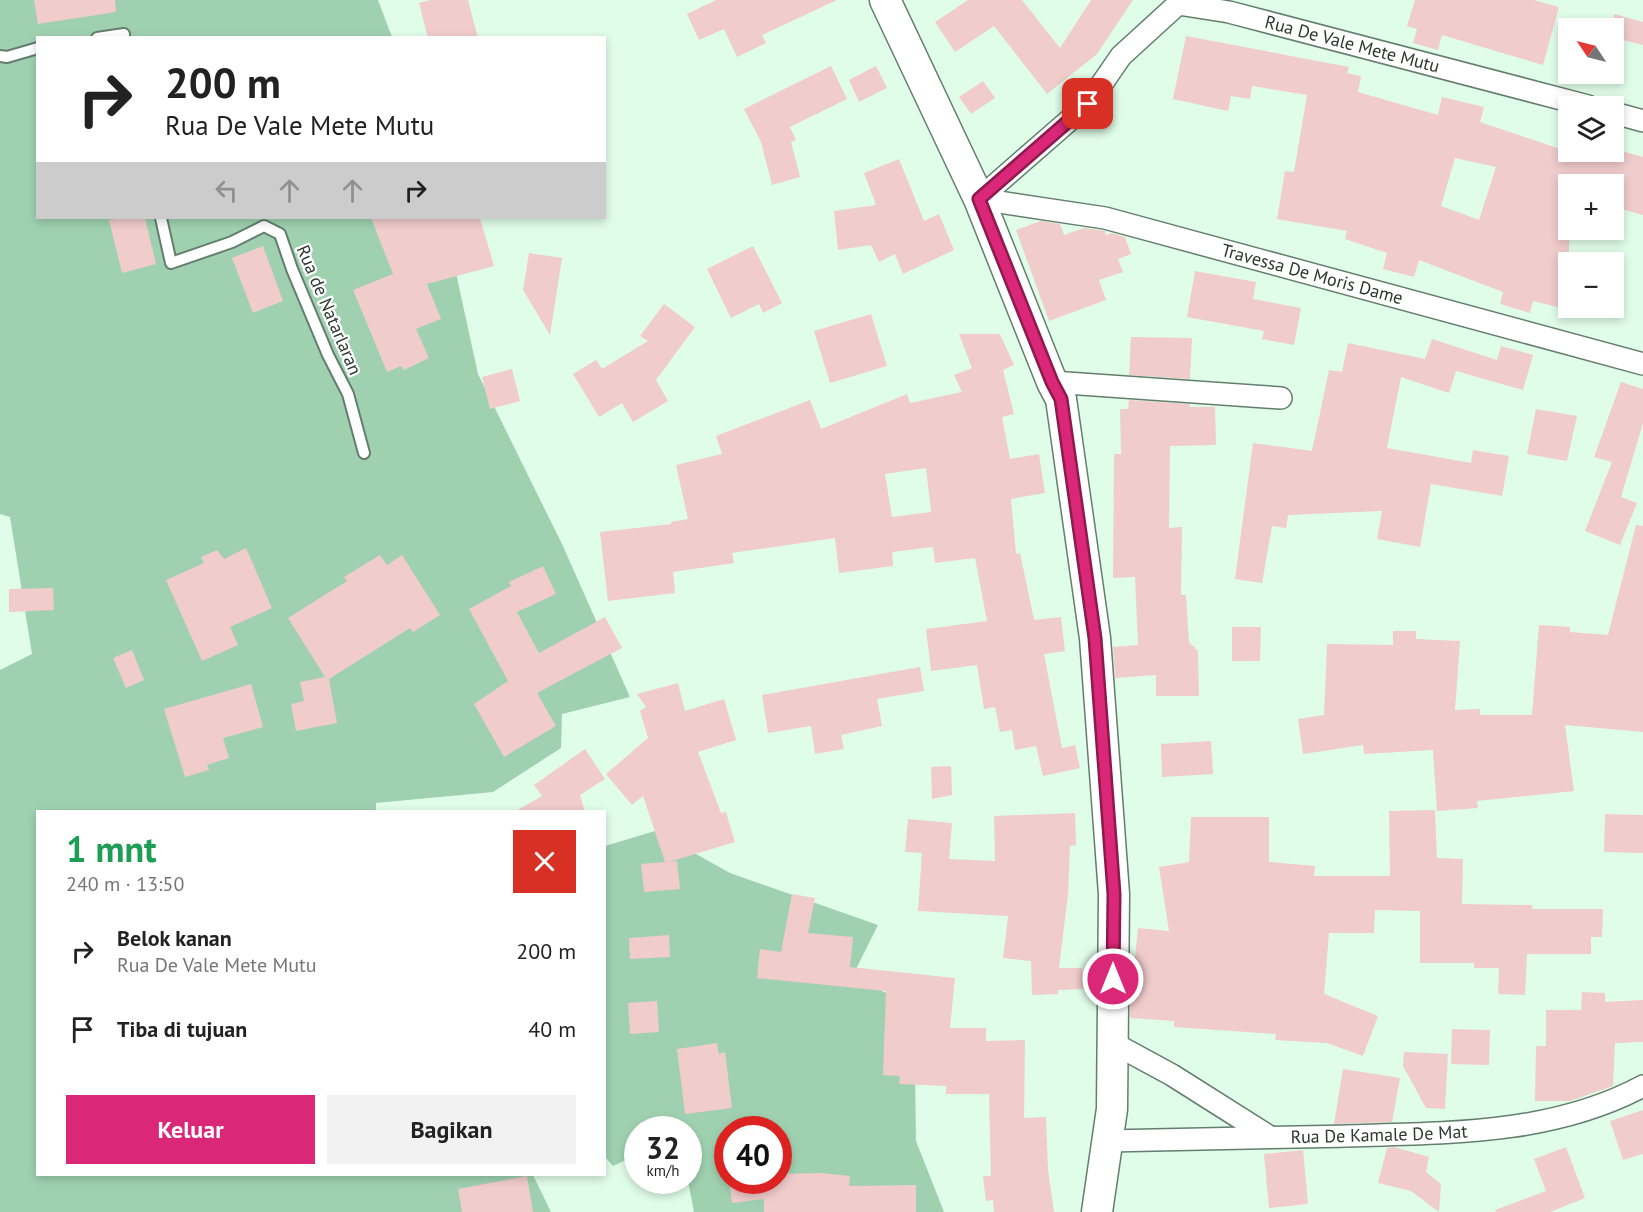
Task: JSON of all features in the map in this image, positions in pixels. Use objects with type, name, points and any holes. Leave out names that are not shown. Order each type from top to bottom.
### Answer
[{"type":"street","points":[[885,0],[979,199],[1052,382],[1061,399],[1095,638],[1114,894],[1112,1109],[1097,1212]]},
{"type":"street","name":"Rua De Vale Mete Mutu","points":[[979,199],[1088,104],[1121,56],[1178,4],[1204,4],[1558,98]]},
{"type":"street","points":[[1624,116],[1643,121]]},
{"type":"street","name":"Travessa De Moris Dame","points":[[979,199],[1104,218],[1643,364]]},
{"type":"street","points":[[1052,382],[1281,398]]},
{"type":"street","points":[[1113,1043],[1172,1075],[1270,1137]]},
{"type":"street","name":"Rua De Kamale De Mat","points":[[1107,1141],[1466,1131],[1553,1121],[1611,1103],[1643,1086]]},
{"type":"lane","points":[[110,36],[123,34],[124,36]]},
{"type":"lane","points":[[0,56],[7,57],[36,49]]},
{"type":"lane","name":"Rua de Natarlaran","points":[[161,219],[171,263],[223,245],[264,226],[280,234],[291,269],[328,356],[348,394],[364,453]]},
{"type":"green space","points":[[0,0],[378,0],[392,36],[36,36],[36,219],[444,219],[478,374],[562,544],[630,697],[562,714],[561,748],[493,792],[376,803],[376,810],[36,810],[36,1176],[533,1176],[551,1212],[0,1212],[0,670],[32,654],[10,517],[0,514]]},
{"type":"green space","points":[[655,831],[730,873],[878,925],[852,977],[914,1006],[916,1141],[944,1212],[694,1212],[691,1194],[702,1194],[702,1116],[624,1116],[624,1161],[613,1166],[606,1158],[606,846]]},
{"type":"building","points":[[34,0],[115,0],[116,12],[38,24]]},
{"type":"building","points":[[430,0],[468,0],[477,36],[427,36],[419,3]]},
{"type":"building","points":[[716,0],[837,0],[762,35],[766,43],[737,57],[724,29],[699,40],[687,14]]},
{"type":"building","points":[[968,0],[1022,0],[1060,48],[1091,0],[1133,0],[1097,54],[1047,94],[994,26],[955,52],[935,22]]},
{"type":"building","points":[[1415,0],[1534,0],[1559,7],[1543,65],[1442,35],[1438,50],[1413,43],[1417,29],[1407,26]]},
{"type":"building","points":[[1614,14],[1643,22],[1643,45],[1624,40],[1624,18],[1614,18]]},
{"type":"building","points":[[1186,36],[1349,67],[1347,73],[1361,76],[1358,92],[1438,115],[1442,97],[1484,107],[1480,122],[1558,148],[1558,162],[1624,162],[1624,152],[1643,157],[1643,215],[1624,210],[1624,174],[1558,174],[1558,240],[1569,240],[1569,252],[1558,252],[1558,307],[1533,301],[1530,313],[1500,304],[1503,292],[1419,260],[1414,277],[1383,269],[1387,253],[1345,239],[1347,231],[1277,219],[1285,171],[1294,172],[1307,95],[1252,86],[1250,99],[1231,96],[1228,111],[1173,99]],"holes":[[[1455,158],[1496,167],[1479,220],[1441,206]]]},
{"type":"building","points":[[831,66],[847,99],[790,127],[796,140],[791,142],[800,177],[772,185],[761,142],[744,109]]},
{"type":"building","points":[[876,66],[887,88],[859,102],[849,80]]},
{"type":"building","points":[[983,81],[995,98],[971,114],[959,97]]},
{"type":"building","points":[[899,159],[924,221],[939,214],[954,250],[903,274],[895,254],[879,262],[871,245],[838,250],[834,211],[876,205],[864,173]]},
{"type":"building","points":[[145,219],[156,264],[122,273],[109,220]]},
{"type":"building","points":[[371,219],[480,219],[494,266],[427,284],[441,319],[416,329],[429,358],[404,370],[401,366],[387,372],[353,290],[393,274]]},
{"type":"building","points":[[1041,221],[1060,224],[1064,235],[1084,228],[1105,231],[1106,235],[1112,233],[1125,237],[1131,254],[1118,259],[1123,272],[1099,280],[1106,300],[1049,321],[1016,230]]},
{"type":"building","points":[[263,246],[283,301],[253,313],[232,258]]},
{"type":"building","points":[[753,246],[782,303],[763,313],[759,304],[731,318],[707,269]]},
{"type":"building","points":[[529,253],[562,258],[550,335],[523,290]]},
{"type":"building","points":[[1195,271],[1256,282],[1253,299],[1301,308],[1294,345],[1262,339],[1264,331],[1187,317]]},
{"type":"building","points":[[664,304],[695,327],[656,380],[668,401],[633,422],[622,403],[599,417],[573,374],[596,360],[602,369],[648,341],[640,336]]},
{"type":"building","points":[[871,314],[887,366],[830,383],[814,331]]},
{"type":"building","points":[[959,334],[1000,334],[1014,365],[1003,370],[1014,414],[1002,417],[1010,459],[1039,454],[1045,493],[1011,499],[1016,554],[1020,553],[1034,620],[1061,617],[1065,651],[1044,654],[1062,748],[1075,745],[1080,768],[1043,776],[1036,746],[1015,750],[1012,730],[1000,732],[995,707],[984,709],[977,665],[931,671],[926,629],[987,621],[975,558],[935,563],[933,547],[892,552],[893,566],[839,573],[835,538],[732,553],[734,563],[673,572],[675,593],[608,601],[600,532],[671,524],[671,522],[688,519],[676,465],[722,454],[716,436],[810,400],[821,429],[907,394],[910,403],[962,392],[954,375],[972,368]],"holes":[[[926,468],[931,512],[892,517],[885,474]]]},
{"type":"building","points":[[1131,337],[1192,338],[1190,379],[1129,375]]},
{"type":"building","points":[[1432,339],[1497,360],[1501,346],[1533,355],[1523,390],[1456,371],[1449,393],[1401,377],[1387,448],[1471,463],[1473,450],[1509,456],[1502,496],[1431,484],[1420,547],[1377,539],[1382,511],[1288,515],[1286,528],[1272,526],[1262,583],[1235,579],[1253,443],[1312,451],[1329,370],[1342,372],[1348,343],[1425,359]]},
{"type":"building","points":[[512,369],[520,401],[490,409],[482,377]]},
{"type":"building","points":[[1621,382],[1643,389],[1643,423],[1621,497],[1637,503],[1620,545],[1585,531],[1612,462],[1594,457]]},
{"type":"building","points":[[1129,400],[1190,404],[1190,407],[1215,407],[1216,445],[1170,446],[1169,528],[1182,527],[1181,595],[1186,595],[1189,642],[1198,651],[1199,696],[1156,696],[1156,675],[1115,678],[1113,647],[1138,645],[1135,577],[1113,578],[1114,454],[1121,454],[1120,409],[1128,409]]},
{"type":"building","points":[[1536,409],[1577,416],[1567,461],[1527,454]]},
{"type":"building","points":[[1636,525],[1643,526],[1643,732],[1565,725],[1574,791],[1477,801],[1478,808],[1437,811],[1433,750],[1364,754],[1363,745],[1303,754],[1298,719],[1324,715],[1327,644],[1393,645],[1393,631],[1416,631],[1416,639],[1460,641],[1455,710],[1480,709],[1480,715],[1532,715],[1539,625],[1570,627],[1570,632],[1608,635]]},
{"type":"building","points":[[246,548],[272,608],[230,627],[238,645],[202,661],[166,580],[204,563],[201,557],[217,550],[224,559]]},
{"type":"building","points":[[380,555],[387,565],[402,555],[440,615],[413,632],[410,628],[329,679],[337,723],[296,731],[291,704],[304,701],[300,682],[325,677],[288,618],[347,581],[344,577]]},
{"type":"building","points":[[543,566],[556,594],[517,612],[539,653],[605,617],[622,648],[537,693],[556,726],[504,757],[474,704],[508,681],[469,609],[511,586],[509,582]]},
{"type":"building","points":[[53,588],[54,610],[9,612],[9,589]]},
{"type":"building","points":[[1232,627],[1261,627],[1260,661],[1232,661]]},
{"type":"building","points":[[132,650],[144,680],[126,688],[113,658]]},
{"type":"building","points":[[920,667],[924,691],[877,699],[882,726],[841,735],[844,749],[815,754],[811,726],[768,733],[762,695]]},
{"type":"building","points":[[678,683],[685,711],[724,699],[736,740],[698,752],[721,813],[726,812],[735,842],[669,862],[677,861],[680,889],[644,892],[641,864],[665,862],[643,796],[632,805],[606,774],[648,738],[640,711],[646,707],[637,694]]},
{"type":"building","points":[[251,684],[263,727],[223,738],[229,758],[207,765],[209,770],[185,777],[164,709]]},
{"type":"building","points":[[1211,741],[1213,774],[1162,777],[1161,744]]},
{"type":"building","points":[[585,749],[605,779],[580,795],[584,810],[518,810],[542,796],[534,785]]},
{"type":"building","points":[[951,766],[952,795],[932,799],[931,767]]},
{"type":"building","points":[[1435,810],[1437,858],[1463,859],[1462,904],[1532,905],[1532,909],[1603,909],[1602,937],[1591,937],[1591,954],[1527,954],[1525,995],[1498,994],[1499,968],[1474,968],[1474,963],[1420,963],[1420,911],[1375,910],[1374,933],[1329,933],[1324,994],[1378,1016],[1363,1056],[1327,1043],[1275,1040],[1276,1034],[1174,1027],[1174,1021],[1130,1018],[1130,979],[1133,979],[1138,928],[1169,931],[1159,867],[1189,862],[1191,817],[1269,817],[1269,862],[1315,866],[1314,876],[1390,876],[1389,811]]},
{"type":"building","points":[[1075,813],[1076,845],[1070,846],[1068,895],[1059,968],[1082,968],[1083,989],[1058,990],[1058,994],[1032,995],[1031,961],[1003,958],[1008,916],[918,911],[922,853],[905,852],[908,819],[952,823],[949,859],[995,861],[994,816]]},
{"type":"building","points":[[1605,814],[1643,815],[1643,853],[1604,852]]},
{"type":"building","points":[[792,894],[815,898],[808,933],[853,937],[850,967],[955,978],[950,1028],[986,1028],[986,1041],[1025,1040],[1024,1118],[1046,1117],[1048,1170],[1054,1212],[994,1212],[993,1200],[986,1201],[983,1176],[991,1176],[989,1094],[946,1094],[946,1086],[899,1084],[900,1076],[883,1075],[886,991],[757,978],[760,949],[781,952]]},
{"type":"building","points":[[669,935],[670,957],[630,959],[629,938]]},
{"type":"building","points":[[1582,992],[1605,993],[1605,1002],[1643,1000],[1643,1042],[1615,1043],[1613,1086],[1570,1101],[1535,1101],[1536,1046],[1546,1046],[1546,1010],[1581,1010]]},
{"type":"building","points":[[657,1001],[659,1032],[630,1034],[628,1003]]},
{"type":"building","points":[[1452,1029],[1490,1030],[1489,1065],[1451,1064]]},
{"type":"building","points":[[717,1043],[719,1054],[725,1052],[732,1108],[685,1114],[677,1049]]},
{"type":"building","points":[[1404,1052],[1448,1054],[1445,1109],[1426,1108],[1403,1066]]},
{"type":"building","points":[[1343,1069],[1400,1078],[1392,1122],[1334,1124]]},
{"type":"building","points":[[1643,1110],[1643,1154],[1623,1160],[1610,1121]]},
{"type":"building","points":[[1394,1147],[1429,1157],[1426,1172],[1441,1184],[1439,1212],[1411,1191],[1378,1183],[1387,1148]]},
{"type":"building","points":[[1566,1147],[1585,1198],[1550,1212],[1496,1212],[1495,1210],[1546,1191],[1534,1159]]},
{"type":"building","points":[[1303,1150],[1308,1204],[1269,1208],[1264,1154]]},
{"type":"building","points":[[821,1173],[850,1176],[849,1186],[916,1185],[916,1212],[764,1212],[764,1199],[732,1203],[731,1194],[792,1194],[792,1174]]},
{"type":"building","points":[[527,1176],[533,1212],[462,1212],[458,1189]]},
{"type":"route","points":[[1088,104],[979,199],[1052,382],[1061,399],[1095,638],[1114,894],[1113,979]]}]
